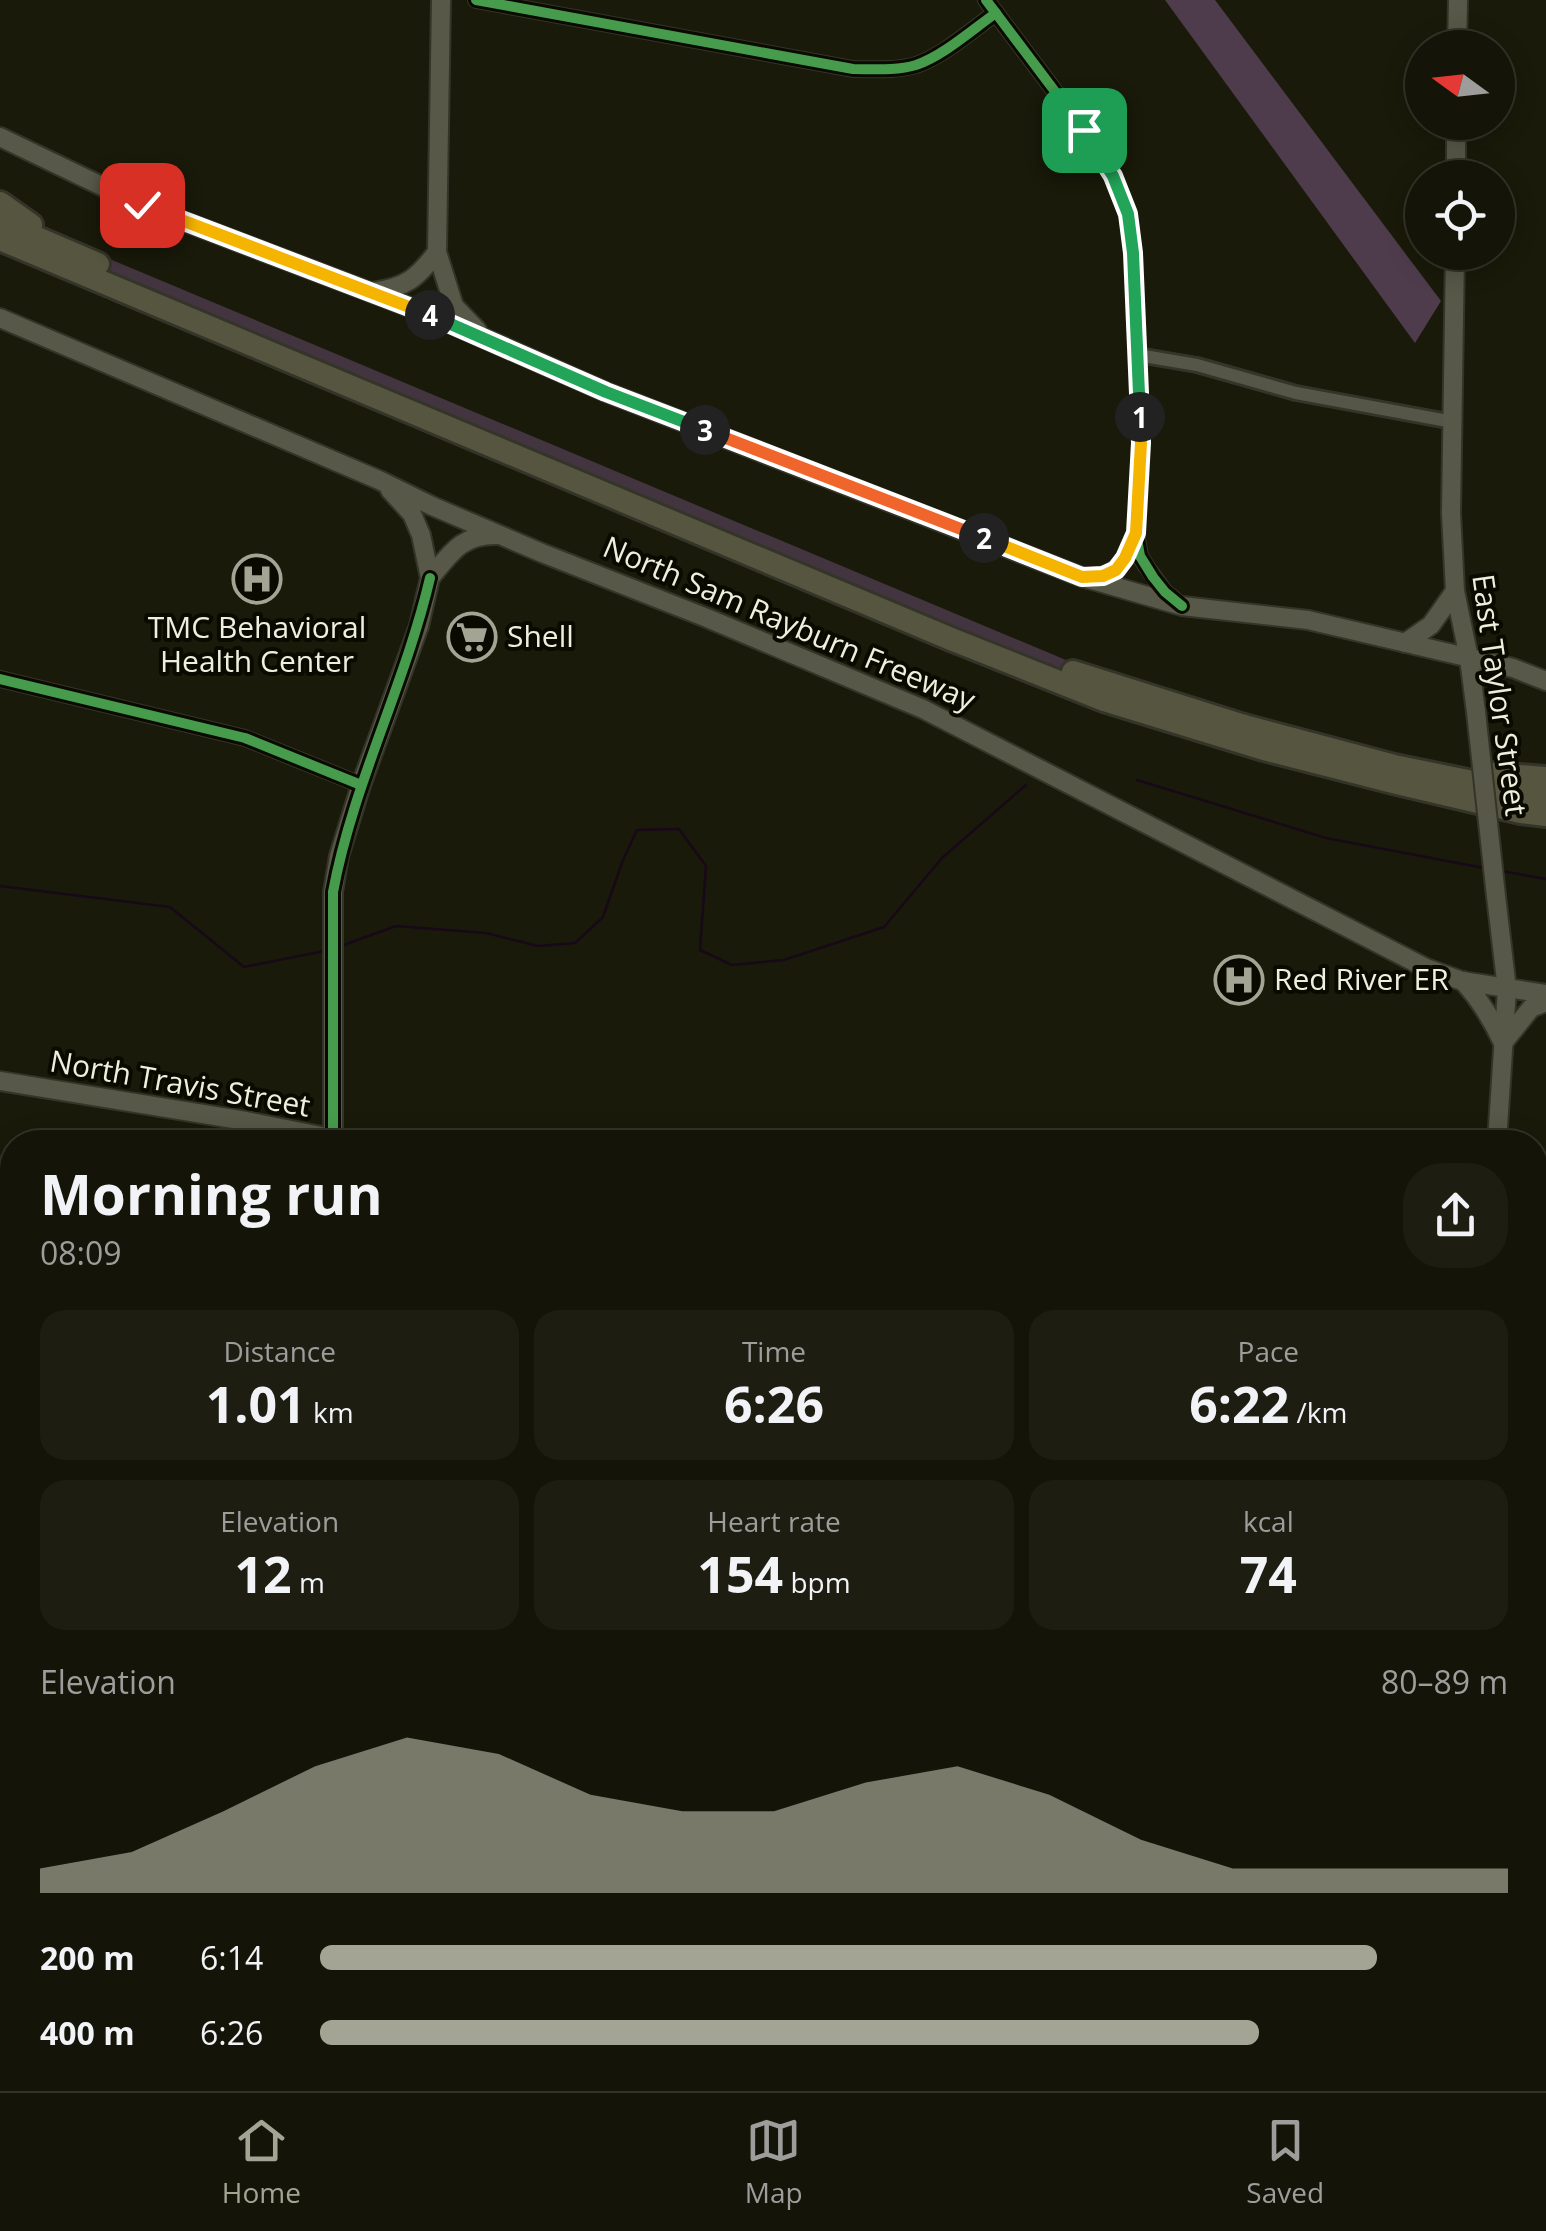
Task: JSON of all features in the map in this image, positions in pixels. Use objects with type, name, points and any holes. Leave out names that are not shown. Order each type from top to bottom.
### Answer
[{"type":"highway","points":[[0,203],[63,248]]},
{"type":"highway","name":"North Sam Rayburn Freeway","points":[[0,222],[980,638],[1192,710],[1394,766],[1546,797]]},
{"type":"highway","name":"North Sam Rayburn Freeway","points":[[0,239],[1104,700],[1264,750],[1397,784],[1546,815]]},
{"type":"highway","points":[[1394,766],[1546,778]]},
{"type":"main road","points":[[441,0],[437,252],[454,306],[484,338]]},
{"type":"main road","points":[[1457,30],[1458,0]]},
{"type":"main road","points":[[0,137],[142,205],[484,338],[606,392],[1082,577],[1182,606],[1308,620],[1512,668],[1546,681]]},
{"type":"main road","points":[[369,293],[412,281],[437,252]]},
{"type":"main road","name":"East Taylor Street","points":[[1455,270],[1451,513],[1455,590],[1470,658],[1506,989],[1498,1130]]},
{"type":"main road","name":"North Sam Rayburn Freeway","points":[[0,318],[500,535],[922,709],[1426,968],[1462,981],[1546,994]]},
{"type":"main road","points":[[339,1130],[332,892],[361,785],[419,626],[430,578],[412,514],[379,480]]},
{"type":"main road","points":[[430,578],[461,544],[478,534],[500,535]]},
{"type":"main road","points":[[1405,643],[1431,625],[1455,590]]},
{"type":"main road","points":[[1462,981],[1480,999],[1503,1044],[1531,1008],[1546,1002]]},
{"type":"main road","name":"North Travis Street","points":[[0,1080],[288,1130]]},
{"type":"street","points":[[476,0],[853,70],[918,64],[996,13]]},
{"type":"street","points":[[986,0],[1084,130],[1113,176],[1128,214],[1141,443],[1136,533],[1140,556],[1152,578],[1182,606]]},
{"type":"street","points":[[1138,354],[1197,365],[1296,393],[1453,422]]},
{"type":"street","points":[[1082,577],[1103,576],[1116,570],[1136,533]]},
{"type":"street","points":[[0,679],[245,738],[361,785]]},
{"type":"street","points":[[243,1130],[246,1121]]},
{"type":"shaded area","points":[[1165,0],[1215,0],[1405,253],[1405,270],[1418,270],[1441,301],[1415,343]]},
{"type":"shaded area","points":[[0,213],[1092,671],[1250,754],[0,247]]},
{"type":"waterway","points":[[1137,780],[1326,838],[1484,868]]},
{"type":"waterway","points":[[341,946],[396,926],[486,933],[538,946],[575,943],[603,917],[637,830],[679,829],[706,866],[700,950],[732,965],[784,960],[884,927],[942,858],[1026,785]]},
{"type":"waterway","points":[[1502,871],[1546,879]]},
{"type":"waterway","points":[[0,886],[170,907],[244,967],[324,951]]},
{"type":"cycle path","points":[[476,0],[853,69],[916,65],[947,49],[996,13]]},
{"type":"cycle path","points":[[986,0],[1084,130],[1113,176],[1127,213],[1133,253],[1141,443],[1136,533],[1140,556],[1153,577],[1182,606]]},
{"type":"cycle path","points":[[333,1130],[333,892],[353,812],[430,578]]},
{"type":"cycle path","points":[[0,679],[245,738],[361,785]]},
{"type":"place","name":"TMC Behavioral Health Center","points":[[257,579]]},
{"type":"place","name":"Shell","points":[[472,637]]},
{"type":"place","name":"Red River ER","points":[[1239,980]]},
{"type":"route","points":[[142,205],[436,317],[606,392],[1082,577],[1103,576],[1116,570],[1136,533],[1141,443],[1133,253],[1128,214],[1113,176],[1084,130]]}]
